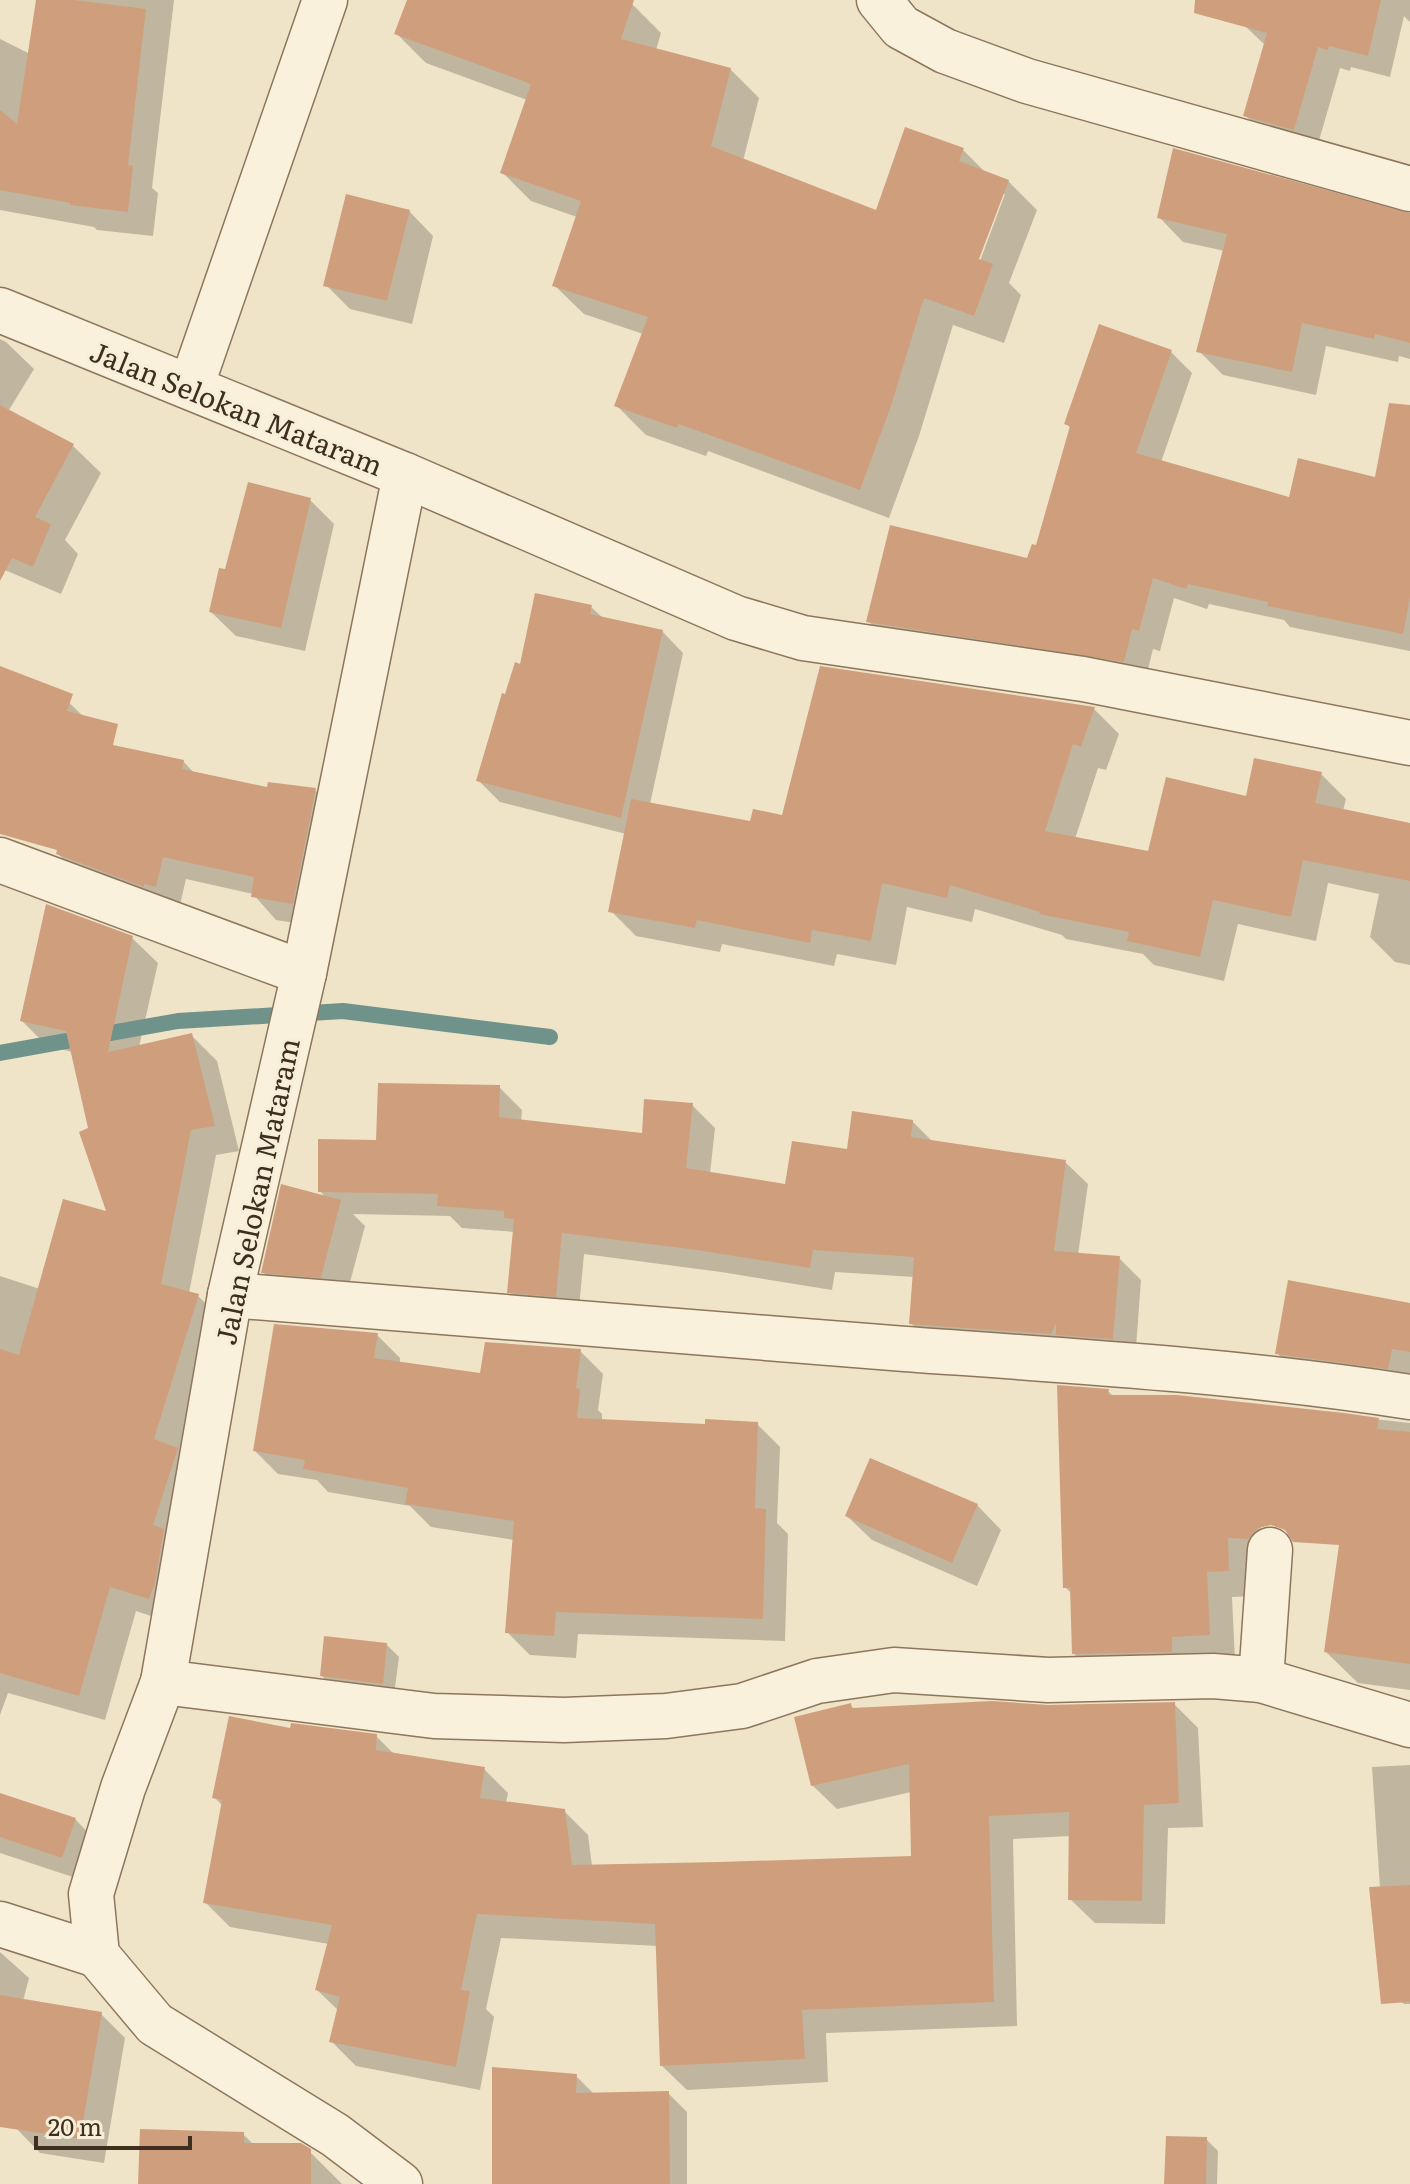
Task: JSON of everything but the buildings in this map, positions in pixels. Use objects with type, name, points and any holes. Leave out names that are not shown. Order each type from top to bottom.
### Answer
[{"type":"street","points":[[191,387],[325,0]]},
{"type":"street","points":[[879,0],[901,27],[945,51],[1027,81],[1410,189]]},
{"type":"street","name":"Jalan Selokan Mataram","points":[[0,310],[405,475],[304,973],[230,1295],[163,1682],[123,1788],[91,1894],[97,1955]]},
{"type":"street","points":[[405,475],[736,618],[803,638],[1407,731]]},
{"type":"street","points":[[0,860],[304,973]]},
{"type":"street","points":[[230,1295],[449,1315],[1173,1369],[1338,1386],[1410,1397]]},
{"type":"street","points":[[1261,1680],[1270,1550]]},
{"type":"street","points":[[163,1682],[434,1716],[564,1720],[666,1716],[742,1706],[817,1681],[894,1670],[1048,1680],[1213,1676],[1261,1680],[1410,1725]]},
{"type":"street","points":[[0,1924],[97,1955],[155,2024],[335,2135],[400,2184]]},
{"type":"waterway","points":[[0,1053],[178,1021],[343,1011],[550,1037]]}]
